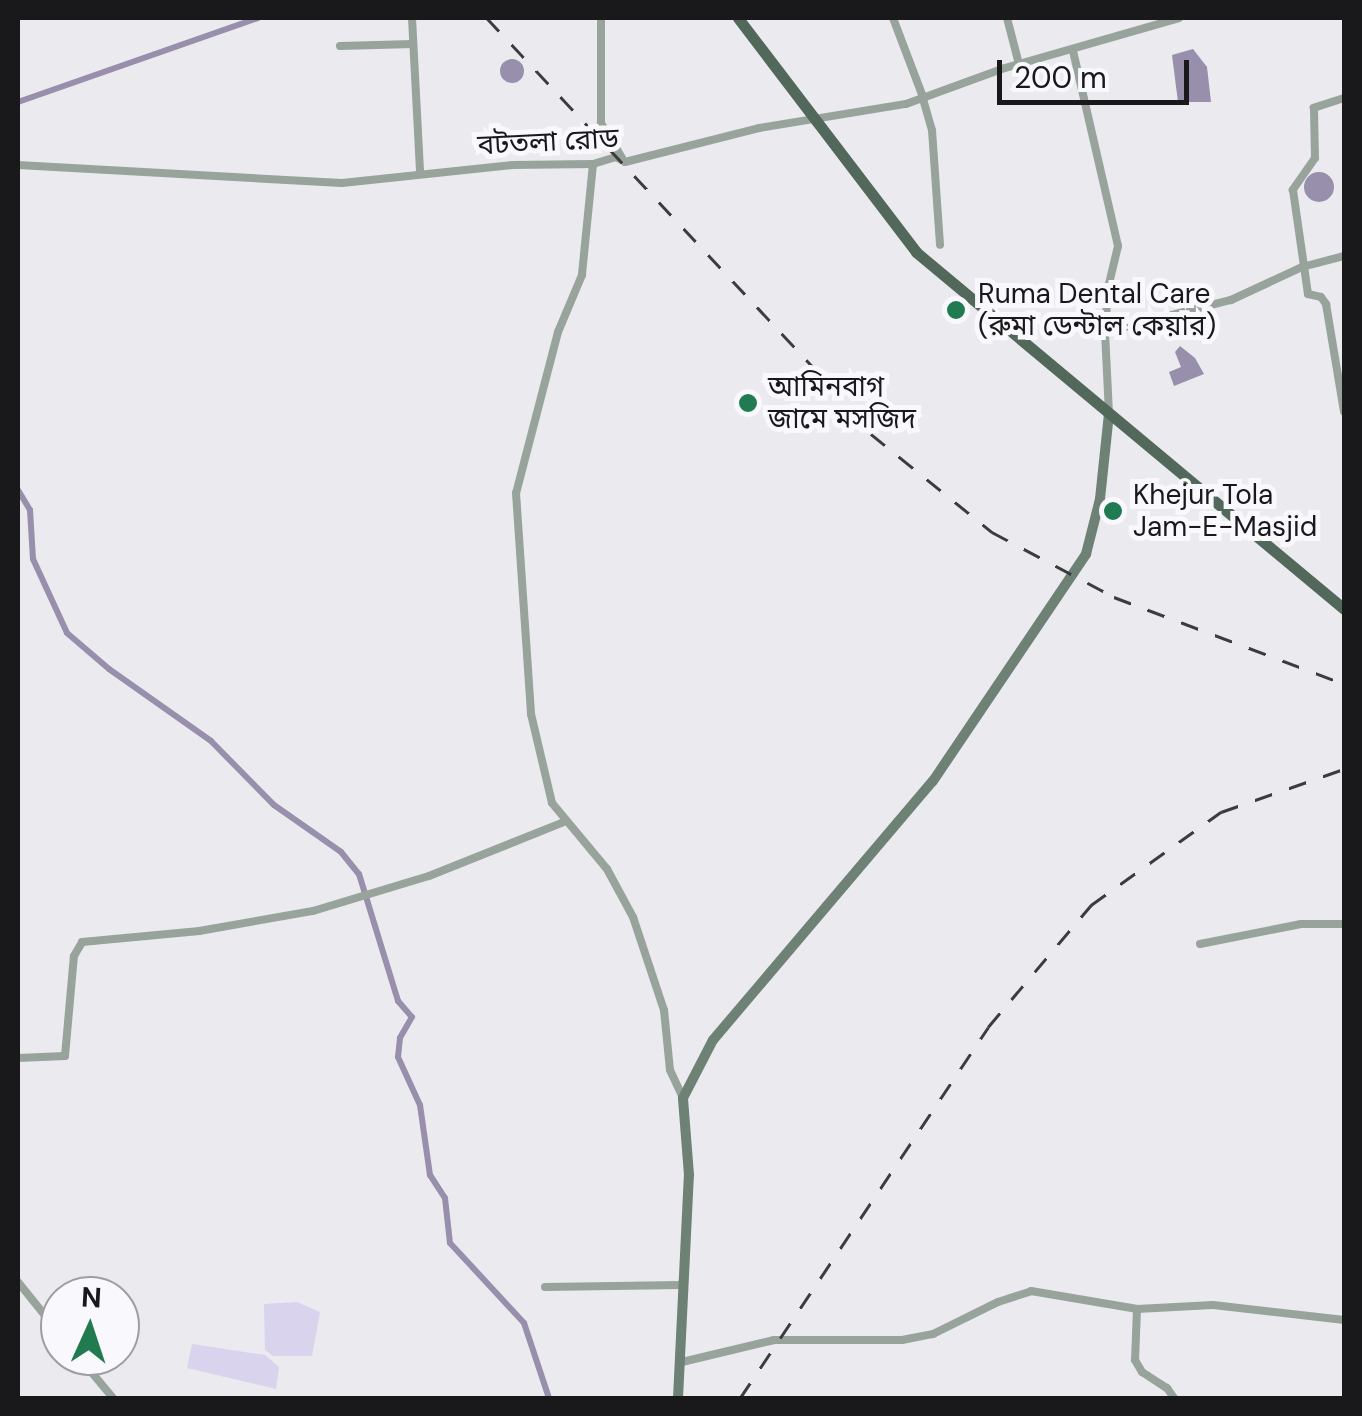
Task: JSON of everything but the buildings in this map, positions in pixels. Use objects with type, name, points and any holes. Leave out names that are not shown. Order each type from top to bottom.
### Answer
[{"type":"main road","points":[[738,18],[916,252],[1344,609]]},
{"type":"main road","points":[[678,1398],[689,1175],[682,1098],[713,1040],[933,782],[1056,603],[1092,539],[1110,413]]},
{"type":"street","points":[[412,18],[420,172]]},
{"type":"street","points":[[602,18],[601,123],[625,162]]},
{"type":"street","points":[[893,18],[932,130],[940,245]]},
{"type":"street","points":[[1006,18],[1019,64]]},
{"type":"street","name":"বটতলা রোড","points":[[18,165],[342,183],[420,172],[593,164],[616,157],[625,162],[726,135],[923,98],[1019,64],[1073,52],[1179,18]]},
{"type":"street","points":[[340,46],[413,44]]},
{"type":"street","points":[[1073,52],[1118,246],[1108,288],[1104,332],[1110,413]]},
{"type":"street","points":[[1344,98],[1314,108],[1315,158],[1294,190],[1308,294],[1324,298],[1326,304],[1344,411]]},
{"type":"street","points":[[593,164],[582,275],[558,332],[522,461],[515,514],[531,714],[552,803],[607,869],[628,907],[664,1010],[670,1070],[682,1098]]},
{"type":"street","points":[[1104,332],[1231,300],[1302,267],[1344,256]]},
{"type":"street","points":[[18,1058],[66,1056],[74,956],[82,942],[198,931],[313,911],[373,894],[564,822]]},
{"type":"street","points":[[1200,944],[1301,924],[1344,924]]},
{"type":"street","points":[[18,1282],[40,1309]]},
{"type":"street","points":[[545,1287],[681,1284]]},
{"type":"street","points":[[682,1362],[774,1340],[902,1340],[933,1334],[998,1302],[1032,1291],[1137,1309],[1214,1306],[1344,1320]]},
{"type":"street","points":[[1137,1309],[1135,1360],[1142,1372],[1174,1398]]},
{"type":"street","points":[[94,1376],[112,1398]]},
{"type":"shaded area","points":[[1193,49],[1207,67],[1211,102],[1178,102],[1172,55]]},
{"type":"shaded area","points":[[512,59],[521,62],[521,80],[512,83],[503,80],[500,71],[503,62]]},
{"type":"shaded area","points":[[1319,172],[1330,176],[1334,187],[1330,198],[1319,202],[1308,198],[1304,187],[1308,176]]},
{"type":"shaded area","points":[[1180,346],[1195,358],[1204,374],[1174,386],[1169,372],[1181,367],[1175,352]]},
{"type":"shaded area","points":[[297,1302],[320,1312],[312,1356],[273,1356],[265,1350],[264,1304]]},
{"type":"shaded area","points":[[192,1344],[265,1355],[279,1367],[276,1389],[187,1368]]},
{"type":"waterway","points":[[18,102],[258,18]]},
{"type":"waterway","points":[[18,490],[30,510],[33,559],[67,633],[109,669],[211,741],[274,805],[341,852],[359,874],[398,1001],[412,1017],[400,1038],[398,1057],[420,1105],[430,1175],[445,1198],[450,1243],[524,1323],[549,1398]]},
{"type":"railway","points":[[487,18],[857,414],[871,434],[992,532],[1114,597],[1344,684]]},
{"type":"railway","points":[[740,1398],[988,1027],[1091,905],[1221,812],[1344,769]]},
{"type":"place","name":"Ruma Dental Care (রুমা ডেন্টাল কেয়ার)","points":[[956,310]]},
{"type":"place","name":"আমিনবাগ জামে মসজিদ","points":[[748,403]]},
{"type":"place","name":"Khejur Tola Jam-E-Masjid","points":[[1113,511]]}]
